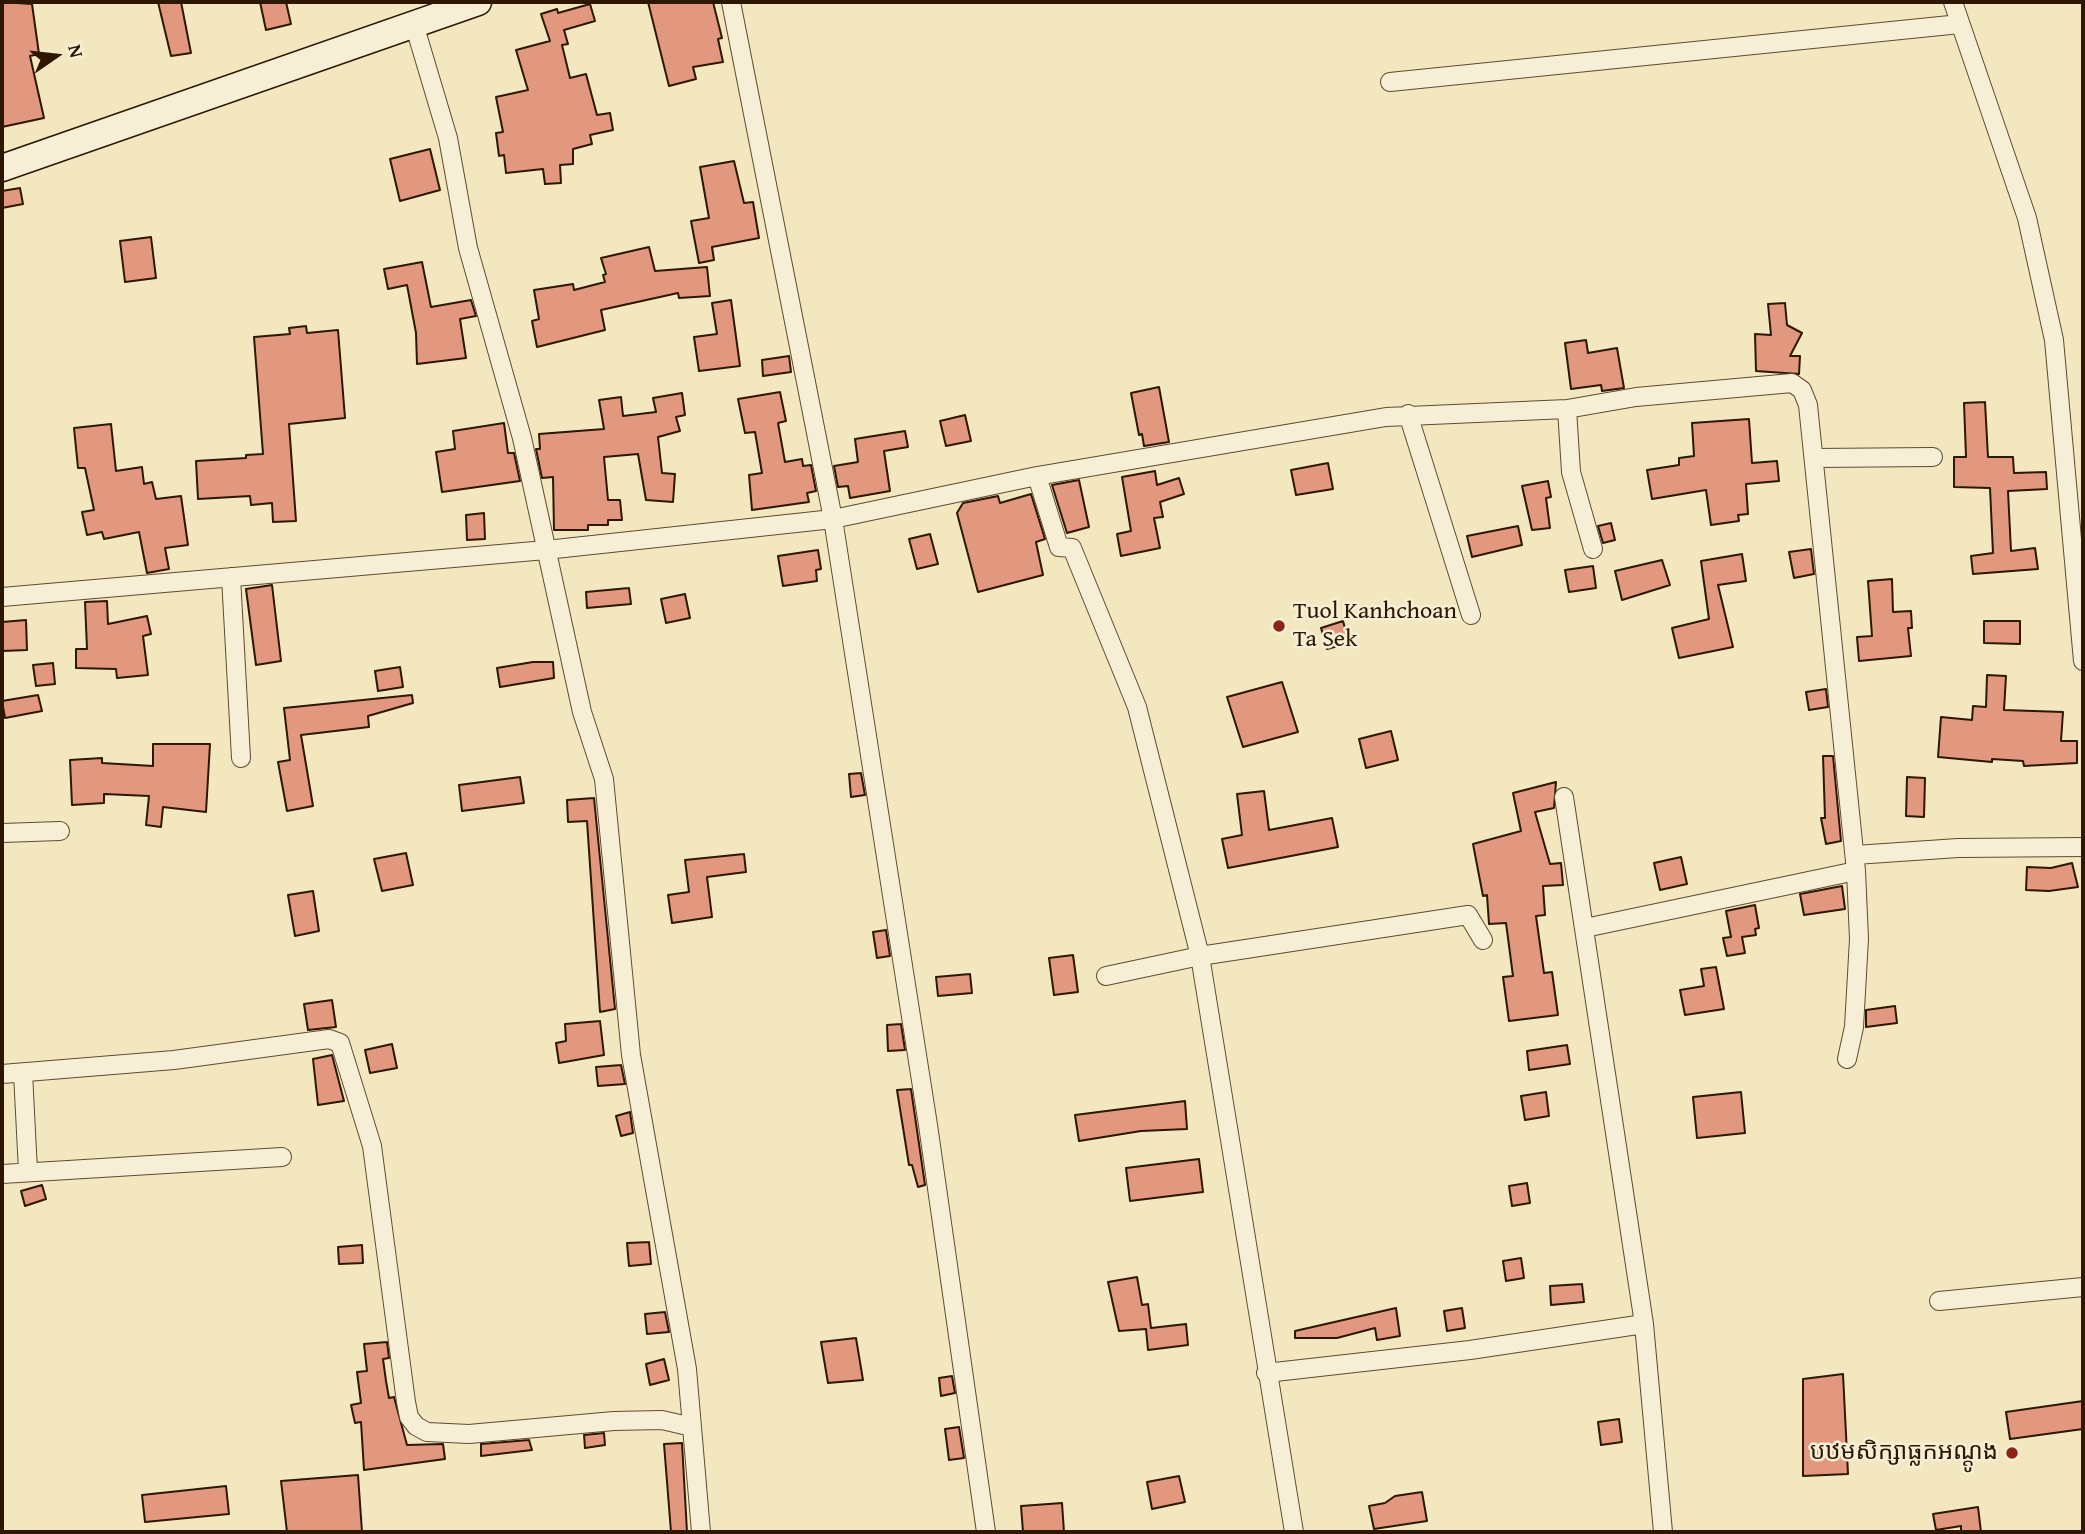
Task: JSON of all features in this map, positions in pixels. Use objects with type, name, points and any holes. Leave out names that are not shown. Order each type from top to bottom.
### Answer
[{"type":"street","points":[[2,168],[414,24],[445,7],[478,2]]},
{"type":"street","points":[[731,2],[833,519],[928,1125],[986,1532]]},
{"type":"street","points":[[1953,2],[2027,218],[2054,340],[2083,662]]},
{"type":"street","points":[[414,24],[448,138],[468,248],[522,438],[582,712],[604,779],[631,1055],[687,1369],[701,1532]]},
{"type":"street","points":[[1390,82],[1960,24]]},
{"type":"street","points":[[2,597],[546,550],[833,519],[1037,476],[1408,414],[1567,409],[1636,397],[1791,383],[1802,390],[1808,405],[1855,863],[1859,939],[1854,1027],[1847,1059]]},
{"type":"street","points":[[1567,409],[1571,472],[1593,549]]},
{"type":"street","points":[[1408,414],[1471,615]]},
{"type":"street","points":[[1815,458],[1933,457]]},
{"type":"street","points":[[1037,476],[1059,547],[1072,548],[1137,707],[1200,956],[1294,1532]]},
{"type":"street","points":[[231,577],[241,758]]},
{"type":"street","points":[[1564,797],[1644,1324],[1663,1532]]},
{"type":"street","points":[[2,833],[60,831]]},
{"type":"street","points":[[1585,928],[1855,863],[1958,848],[2083,847]]},
{"type":"street","points":[[1106,976],[1200,956],[1468,915],[1483,940]]},
{"type":"street","points":[[2,1074],[174,1060],[329,1039],[340,1043],[372,1146],[406,1402],[409,1417],[416,1426],[427,1432],[469,1434],[614,1421],[662,1420],[692,1427]]},
{"type":"street","points":[[23,1073],[28,1171]]},
{"type":"street","points":[[2,1174],[282,1157]]},
{"type":"street","points":[[1939,1301],[2083,1287]]},
{"type":"street","points":[[1266,1373],[1470,1350],[1644,1324]]},
{"type":"building","points":[[2,2],[32,4],[39,54],[30,56],[44,118],[2,127]]},
{"type":"building","points":[[158,2],[181,2],[191,53],[171,56]]},
{"type":"building","points":[[260,2],[286,2],[291,24],[266,30]]},
{"type":"building","points":[[648,2],[713,2],[722,38],[718,39],[723,62],[693,67],[696,79],[669,86]]},
{"type":"building","points":[[590,4],[595,21],[564,30],[568,44],[562,45],[570,78],[586,74],[597,115],[610,113],[613,130],[590,135],[592,144],[573,149],[573,164],[560,165],[561,183],[545,184],[543,169],[506,173],[504,155],[499,156],[496,133],[503,132],[496,97],[528,90],[516,50],[550,41],[541,14],[557,9],[558,13]]},
{"type":"building","points":[[430,149],[440,190],[400,201],[390,159]]},
{"type":"building","points":[[734,161],[744,203],[753,202],[759,238],[712,247],[714,260],[699,263],[691,221],[709,218],[700,167]]},
{"type":"building","points":[[20,188],[23,204],[2,208],[2,191]]},
{"type":"building","points":[[151,237],[156,278],[125,282],[120,241]]},
{"type":"building","points":[[649,247],[655,271],[707,267],[710,296],[679,298],[678,293],[601,310],[605,330],[537,347],[532,321],[539,319],[534,290],[573,284],[574,290],[605,282],[603,275],[606,274],[601,258]]},
{"type":"building","points":[[422,262],[431,307],[471,300],[476,316],[460,319],[466,358],[417,364],[416,333],[407,285],[388,289],[384,269]]},
{"type":"building","points":[[731,300],[740,366],[699,371],[694,337],[717,334],[712,303]]},
{"type":"building","points":[[1785,303],[1787,325],[1802,333],[1790,356],[1800,356],[1799,374],[1756,371],[1755,334],[1771,335],[1768,304]]},
{"type":"building","points":[[306,326],[307,333],[338,330],[345,418],[289,424],[296,521],[273,522],[272,503],[251,505],[250,496],[198,499],[196,461],[246,458],[246,455],[263,454],[254,337],[290,334],[289,328]]},
{"type":"building","points":[[1586,340],[1588,353],[1617,348],[1624,388],[1602,391],[1601,385],[1571,389],[1565,343]]},
{"type":"building","points":[[789,356],[791,372],[763,376],[762,360]]},
{"type":"building","points":[[1159,387],[1169,442],[1144,446],[1142,434],[1139,435],[1131,393]]},
{"type":"building","points":[[780,392],[786,421],[778,423],[785,462],[802,459],[803,466],[811,465],[816,491],[807,493],[809,502],[752,510],[749,475],[762,473],[755,432],[745,433],[738,399]]},
{"type":"building","points":[[682,393],[685,415],[676,417],[680,431],[658,437],[662,473],[675,474],[673,502],[646,500],[638,454],[604,457],[608,500],[620,500],[622,520],[608,520],[608,525],[588,525],[588,530],[554,530],[553,477],[542,478],[536,449],[540,449],[539,434],[604,429],[599,400],[621,397],[623,416],[656,412],[653,398]]},
{"type":"building","points":[[1985,402],[1988,457],[2013,457],[2014,473],[2046,472],[2047,489],[2008,491],[2011,551],[2035,548],[2038,569],[1973,574],[1971,556],[1993,553],[1990,488],[1954,487],[1954,457],[1966,457],[1964,403]]},
{"type":"building","points":[[965,415],[971,441],[946,446],[940,421]]},
{"type":"building","points":[[1749,419],[1752,463],[1777,461],[1779,481],[1746,484],[1748,514],[1738,515],[1739,521],[1711,525],[1706,490],[1652,499],[1647,470],[1679,465],[1679,458],[1694,456],[1692,423]]},
{"type":"building","points":[[504,423],[508,453],[514,453],[520,481],[442,492],[436,452],[455,449],[453,431]]},
{"type":"building","points":[[111,424],[116,471],[142,467],[144,484],[152,482],[156,499],[181,496],[188,545],[165,548],[169,569],[147,573],[139,532],[104,539],[102,532],[87,535],[82,512],[94,510],[85,468],[78,468],[74,428]]},
{"type":"building","points":[[905,431],[908,447],[884,451],[890,491],[850,498],[848,486],[838,487],[834,466],[858,462],[855,439]]},
{"type":"building","points":[[1328,463],[1333,489],[1296,495],[1291,470]]},
{"type":"building","points":[[1155,471],[1157,485],[1179,478],[1184,494],[1160,502],[1163,517],[1154,518],[1160,548],[1121,556],[1117,534],[1131,531],[1122,477]]},
{"type":"building","points":[[1079,480],[1089,527],[1067,533],[1052,485]]},
{"type":"building","points":[[1548,481],[1551,497],[1546,498],[1550,528],[1532,530],[1522,486]]},
{"type":"building","points":[[1031,494],[1045,539],[1036,542],[1043,575],[978,592],[957,513],[963,503],[998,496],[1000,503]]},
{"type":"building","points":[[484,513],[485,539],[467,540],[466,515]]},
{"type":"building","points":[[1611,523],[1615,540],[1603,543],[1598,526]]},
{"type":"building","points":[[1518,526],[1522,545],[1472,557],[1467,536]]},
{"type":"building","points":[[930,534],[938,564],[917,569],[909,539]]},
{"type":"building","points":[[1811,549],[1814,574],[1794,578],[1789,552]]},
{"type":"building","points":[[818,550],[821,569],[816,570],[817,581],[783,586],[778,556]]},
{"type":"building","points":[[1742,554],[1746,581],[1718,585],[1733,647],[1679,658],[1672,628],[1709,619],[1701,561]]},
{"type":"building","points":[[1662,560],[1670,585],[1622,600],[1615,571]]},
{"type":"building","points":[[1593,566],[1596,588],[1569,592],[1565,570]]},
{"type":"building","points":[[1892,579],[1893,612],[1911,611],[1912,628],[1908,628],[1911,656],[1859,661],[1857,637],[1872,636],[1868,581]]},
{"type":"building","points":[[272,585],[281,661],[256,665],[246,589]]},
{"type":"building","points":[[629,588],[631,604],[587,608],[586,592]]},
{"type":"building","points":[[685,594],[690,618],[666,623],[661,599]]},
{"type":"building","points":[[107,601],[108,624],[147,616],[151,634],[143,636],[148,675],[117,678],[116,669],[76,668],[76,649],[87,649],[85,602]]},
{"type":"building","points":[[26,620],[27,650],[2,651],[2,622]]},
{"type":"building","points":[[1343,621],[1349,643],[1327,649],[1321,628]]},
{"type":"building","points":[[1984,621],[2020,621],[2020,644],[1984,643]]},
{"type":"building","points":[[533,662],[553,662],[554,678],[500,687],[497,668]]},
{"type":"building","points":[[53,663],[55,684],[36,686],[33,665]]},
{"type":"building","points":[[400,667],[403,687],[378,691],[375,671]]},
{"type":"building","points":[[1987,675],[2006,676],[2004,710],[2063,712],[2061,741],[2077,741],[2077,763],[2024,766],[2023,761],[1992,759],[1992,762],[1938,757],[1941,717],[1972,720],[1973,706],[1986,707]]},
{"type":"building","points":[[1282,682],[1298,732],[1243,747],[1227,697]]},
{"type":"building","points":[[1826,689],[1828,707],[1809,710],[1806,692]]},
{"type":"building","points":[[38,695],[42,711],[5,718],[2,701]]},
{"type":"building","points":[[412,695],[413,703],[368,716],[369,727],[301,735],[313,806],[287,811],[278,762],[290,760],[284,708]]},
{"type":"building","points":[[1391,731],[1398,760],[1366,768],[1359,739]]},
{"type":"building","points":[[153,744],[210,744],[206,812],[163,807],[161,827],[146,825],[149,796],[104,794],[104,803],[72,805],[70,760],[102,758],[102,763],[153,766]]},
{"type":"building","points":[[1823,756],[1833,756],[1841,841],[1826,844],[1821,818],[1825,818]]},
{"type":"building","points":[[861,773],[865,795],[851,797],[849,774]]},
{"type":"building","points":[[520,777],[524,803],[462,811],[459,785]]},
{"type":"building","points":[[1907,777],[1925,778],[1924,817],[1906,816]]},
{"type":"building","points":[[1556,782],[1554,808],[1535,812],[1550,864],[1561,863],[1563,885],[1543,886],[1545,915],[1536,916],[1544,973],[1552,972],[1558,1015],[1509,1021],[1503,977],[1513,976],[1506,923],[1489,924],[1487,895],[1483,896],[1473,844],[1521,831],[1513,793]]},
{"type":"building","points":[[1264,791],[1269,830],[1332,818],[1338,847],[1228,868],[1222,839],[1242,835],[1237,794]]},
{"type":"building","points":[[594,798],[615,1009],[600,1012],[587,821],[568,822],[567,800]]},
{"type":"building","points":[[406,853],[413,885],[382,891],[374,859]]},
{"type":"building","points":[[744,854],[746,872],[707,877],[712,917],[672,923],[668,895],[689,892],[685,860]]},
{"type":"building","points":[[1681,857],[1687,884],[1660,890],[1654,863]]},
{"type":"building","points":[[2072,863],[2078,887],[2049,891],[2026,890],[2027,867],[2051,868]]},
{"type":"building","points":[[1842,886],[1845,909],[1804,915],[1800,894]]},
{"type":"building","points":[[313,891],[319,931],[295,936],[288,895]]},
{"type":"building","points":[[1755,905],[1759,928],[1755,929],[1756,935],[1742,937],[1745,953],[1727,956],[1723,938],[1731,937],[1726,911]]},
{"type":"building","points":[[886,930],[890,956],[877,958],[873,932]]},
{"type":"building","points":[[1073,955],[1078,992],[1054,995],[1049,958]]},
{"type":"building","points":[[1716,967],[1724,1009],[1685,1015],[1680,990],[1704,986],[1701,969]]},
{"type":"building","points":[[970,974],[972,993],[938,996],[936,977]]},
{"type":"building","points":[[332,1000],[336,1027],[308,1030],[304,1004]]},
{"type":"building","points":[[1895,1006],[1897,1023],[1866,1027],[1866,1010]]},
{"type":"building","points":[[600,1021],[604,1055],[559,1063],[556,1043],[566,1041],[565,1024]]},
{"type":"building","points":[[901,1024],[905,1050],[888,1051],[887,1025]]},
{"type":"building","points":[[392,1044],[397,1068],[370,1073],[365,1050]]},
{"type":"building","points":[[1567,1045],[1570,1064],[1529,1070],[1527,1051]]},
{"type":"building","points":[[332,1055],[344,1101],[318,1105],[313,1059]]},
{"type":"building","points":[[621,1065],[625,1084],[598,1086],[596,1067]]},
{"type":"building","points":[[911,1089],[925,1185],[918,1187],[912,1165],[909,1165],[897,1090]]},
{"type":"building","points":[[1546,1092],[1549,1116],[1525,1120],[1521,1096]]},
{"type":"building","points":[[1741,1092],[1745,1133],[1697,1138],[1693,1097]]},
{"type":"building","points":[[1185,1101],[1187,1129],[1141,1131],[1079,1141],[1075,1115]]},
{"type":"building","points":[[630,1112],[633,1133],[621,1136],[616,1116]]},
{"type":"building","points":[[1199,1159],[1203,1192],[1130,1201],[1126,1168]]},
{"type":"building","points":[[1527,1183],[1530,1203],[1512,1206],[1509,1186]]},
{"type":"building","points":[[42,1185],[46,1199],[25,1206],[21,1191]]},
{"type":"building","points":[[649,1242],[651,1264],[629,1266],[627,1243]]},
{"type":"building","points":[[362,1245],[363,1263],[339,1264],[338,1247]]},
{"type":"building","points":[[1521,1258],[1524,1278],[1506,1281],[1503,1261]]},
{"type":"building","points":[[1137,1277],[1142,1305],[1148,1304],[1151,1328],[1186,1324],[1188,1345],[1148,1350],[1146,1329],[1119,1331],[1108,1282]]},
{"type":"building","points":[[1582,1284],[1584,1302],[1551,1305],[1550,1286]]},
{"type":"building","points":[[1396,1308],[1400,1336],[1377,1340],[1375,1328],[1337,1338],[1295,1338],[1295,1331]]},
{"type":"building","points":[[1462,1308],[1465,1328],[1447,1331],[1444,1311]]},
{"type":"building","points":[[665,1312],[669,1332],[647,1334],[645,1314]]},
{"type":"building","points":[[856,1338],[863,1380],[828,1383],[821,1342]]},
{"type":"building","points":[[387,1342],[389,1358],[383,1359],[389,1398],[394,1397],[407,1445],[443,1444],[445,1459],[364,1470],[361,1422],[355,1423],[351,1405],[361,1403],[357,1372],[367,1371],[364,1344]]},
{"type":"building","points":[[664,1359],[669,1380],[650,1385],[646,1364]]},
{"type":"building","points":[[1843,1374],[1848,1474],[1803,1476],[1803,1379]]},
{"type":"building","points":[[952,1376],[955,1393],[941,1396],[939,1378]]},
{"type":"building","points":[[2083,1401],[2083,1429],[2010,1439],[2006,1412]]},
{"type":"building","points":[[1619,1419],[1622,1442],[1601,1445],[1598,1422]]},
{"type":"building","points":[[959,1427],[964,1458],[949,1460],[945,1429]]},
{"type":"building","points":[[604,1433],[605,1445],[585,1448],[584,1435]]},
{"type":"building","points":[[529,1440],[532,1450],[481,1456],[481,1444]]},
{"type":"building","points":[[682,1443],[687,1532],[671,1532],[664,1444]]},
{"type":"building","points":[[358,1475],[362,1532],[287,1532],[281,1481]]},
{"type":"building","points":[[1179,1476],[1185,1502],[1152,1509],[1147,1482]]},
{"type":"building","points":[[226,1486],[229,1514],[145,1522],[142,1495]]},
{"type":"building","points":[[1422,1492],[1427,1521],[1374,1529],[1369,1506],[1385,1503],[1395,1496]]},
{"type":"building","points":[[1062,1503],[1064,1532],[1023,1532],[1021,1506]]},
{"type":"building","points":[[1978,1507],[1981,1532],[1961,1532],[1961,1526],[1936,1530],[1933,1514]]},
{"type":"place","name":"Tuol Kanhchoan Ta Sek","points":[[1279,626]]},
{"type":"place","name":"បឋមសិក្សាធ្លកអណ្តូង","points":[[2012,1453]]}]
